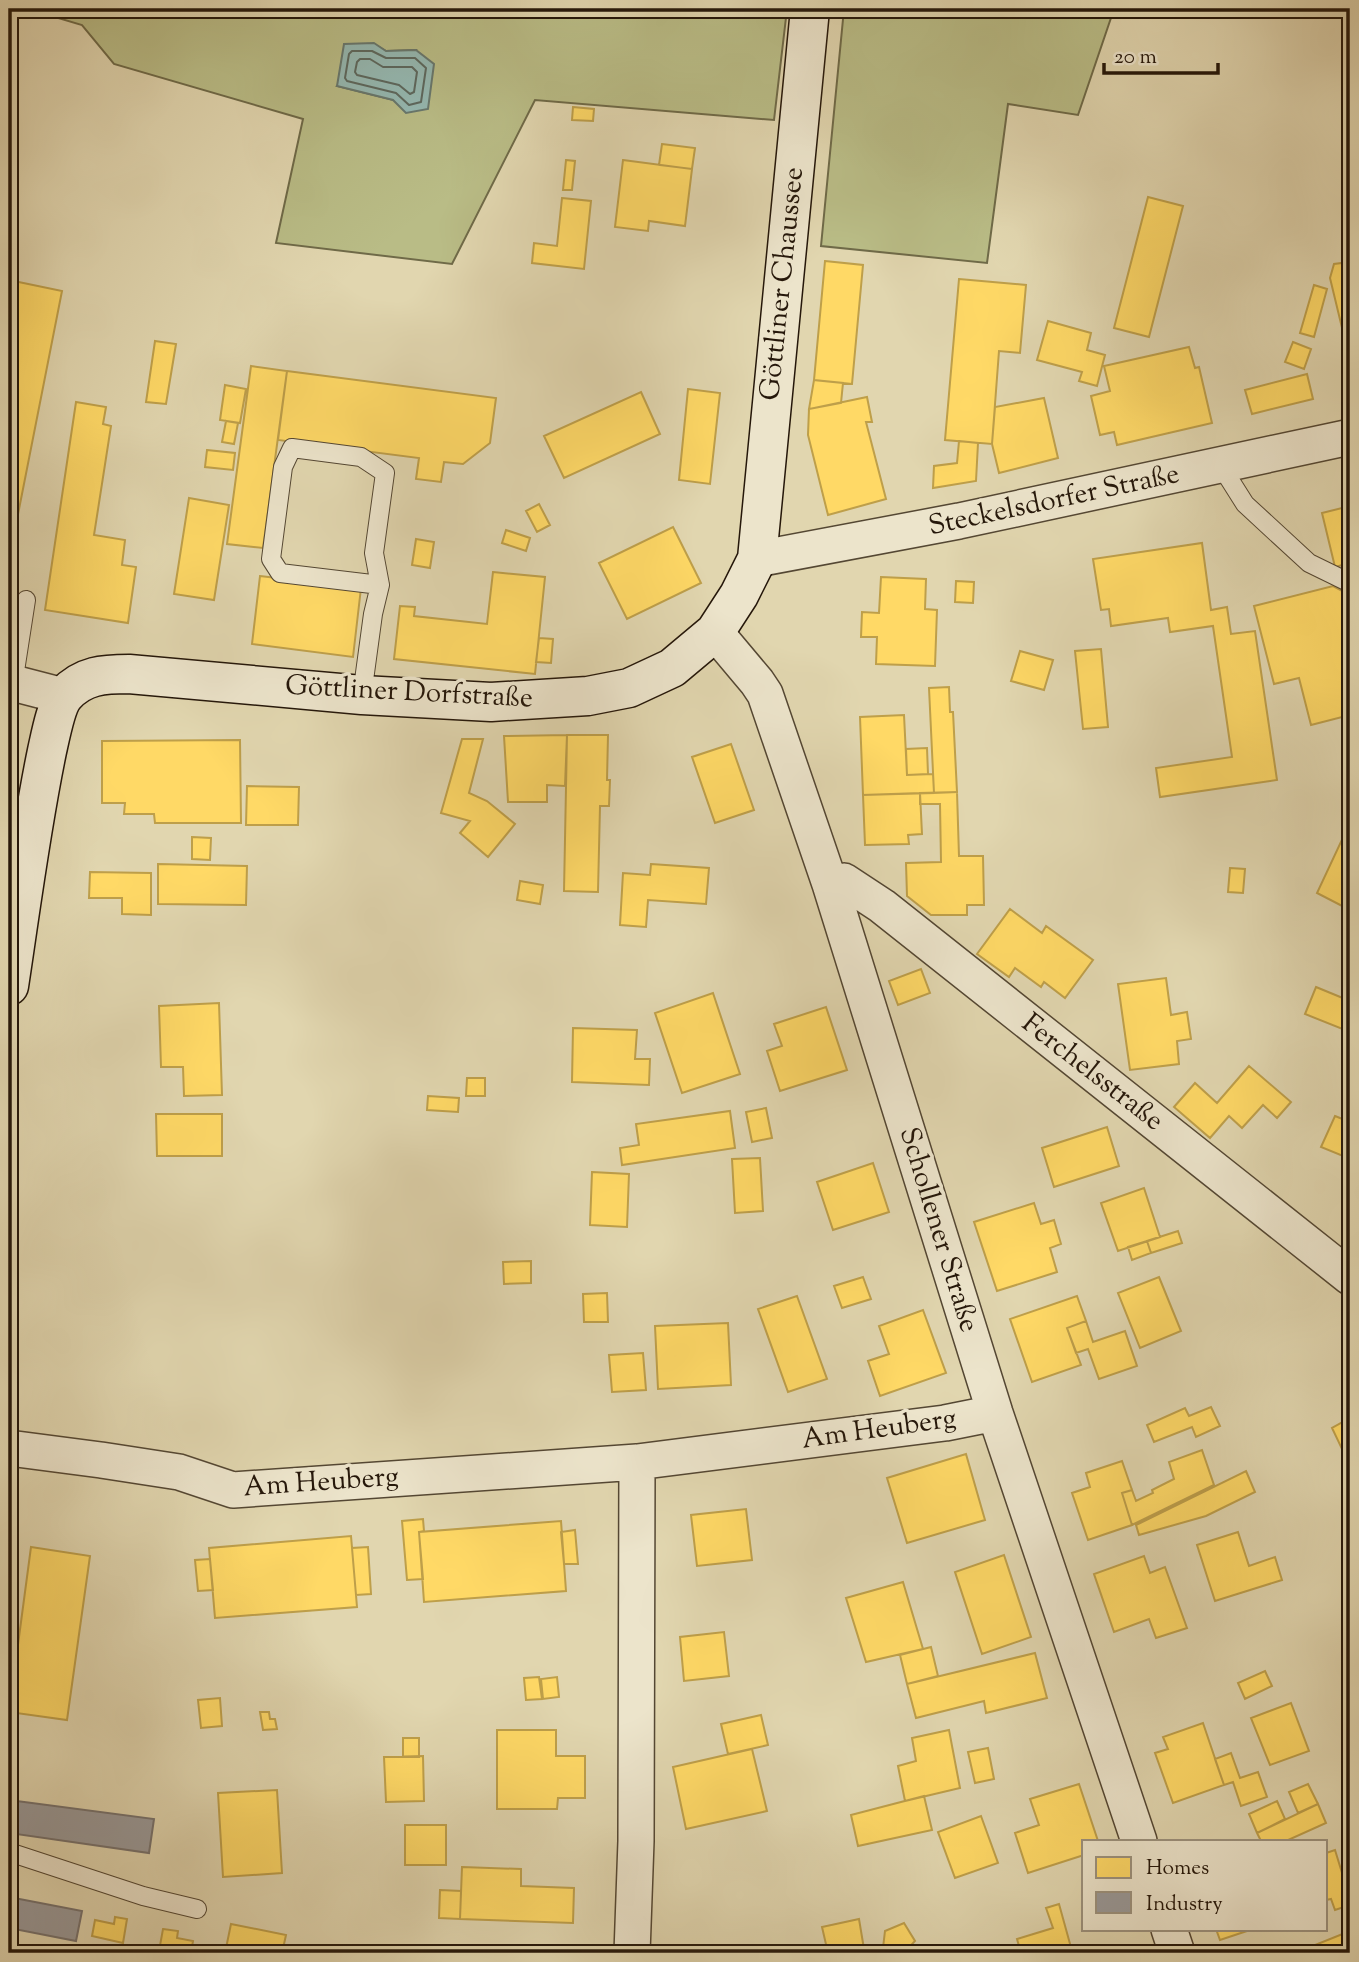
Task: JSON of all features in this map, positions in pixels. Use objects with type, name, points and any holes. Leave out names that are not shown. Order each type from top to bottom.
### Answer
[{"type":"street","name":"Göttliner Chaussee","points":[[757,559],[810,9]]},
{"type":"street","name":"Steckelsdorfer Straße","points":[[757,559],[959,522],[1350,437]]},
{"type":"street","name":"Göttliner Dorfstraße","points":[[63,696],[82,682],[103,674],[129,674],[362,695],[491,702],[588,696],[629,688],[672,668],[715,632],[739,595],[757,559]]},
{"type":"street","name":"Schollener Straße","points":[[715,632],[765,694],[830,884],[995,1413],[1139,1840]]},
{"type":"street","points":[[9,986],[39,790],[53,725],[63,696],[11,683]]},
{"type":"street","name":"Ferchelsstraße","points":[[830,884],[844,881],[882,906],[1350,1277]]},
{"type":"street","name":"Am Heuberg","points":[[9,1448],[179,1472],[233,1490],[637,1462],[945,1423],[995,1413]]},
{"type":"street","points":[[632,1953],[636,1841],[637,1462]]},
{"type":"street","points":[[1169,1930],[1177,1953]]},
{"type":"lane","points":[[362,695],[373,614],[380,585],[374,553],[385,473],[361,457],[292,449],[283,467],[271,559],[280,573],[380,585]]},
{"type":"lane","points":[[1221,466],[1245,504],[1309,563],[1350,583]]},
{"type":"lane","points":[[11,683],[26,600]]},
{"type":"lane","points":[[9,1852],[143,1896],[197,1909]]},
{"type":"green space","points":[[28,9],[787,9],[774,120],[535,100],[452,264],[276,243],[303,119],[114,64],[82,25]],"holes":[[[374,44],[386,51],[416,50],[394,100],[337,86]]]},
{"type":"green space","points":[[844,9],[1114,9],[1078,115],[1008,104],[987,263],[821,246]]},
{"type":"water","points":[[374,43],[386,51],[416,50],[434,64],[428,109],[406,113],[393,100],[337,86],[344,44]]},
{"type":"building: Homes","points":[[573,107],[594,109],[593,121],[572,120]]},
{"type":"building: Homes","points":[[662,144],[695,148],[692,169],[659,165]]},
{"type":"building: Homes","points":[[566,160],[575,161],[572,190],[563,190]]},
{"type":"building: Homes","points":[[623,160],[692,169],[685,226],[649,221],[648,231],[615,227]]},
{"type":"building: Homes","points":[[1148,197],[1183,206],[1149,337],[1114,328]]},
{"type":"building: Homes","points":[[562,198],[591,201],[584,269],[532,263],[534,243],[557,246]]},
{"type":"building: Homes","points":[[825,261],[863,265],[852,384],[814,380]]},
{"type":"building: Homes","points":[[1350,262],[1350,361],[1330,278],[1334,264]]},
{"type":"building: Homes","points":[[959,279],[1026,285],[1020,353],[999,351],[992,444],[945,440]]},
{"type":"building: Homes","points":[[9,280],[62,291],[9,560]]},
{"type":"building: Homes","points":[[1314,285],[1327,289],[1314,337],[1300,333]]},
{"type":"building: Homes","points":[[1048,321],[1091,333],[1087,350],[1105,355],[1097,386],[1079,381],[1082,372],[1037,360]]},
{"type":"building: Homes","points":[[155,341],[176,344],[166,404],[146,402]]},
{"type":"building: Homes","points":[[1293,342],[1311,349],[1304,369],[1285,362]]},
{"type":"building: Homes","points":[[1189,347],[1195,368],[1199,367],[1212,423],[1117,445],[1114,432],[1100,435],[1091,396],[1110,391],[1104,366]]},
{"type":"building: Homes","points":[[251,366],[287,371],[263,548],[227,544]]},
{"type":"building: Homes","points":[[287,371],[496,398],[490,443],[463,464],[444,462],[441,482],[416,479],[419,458],[278,440]]},
{"type":"building: Homes","points":[[1307,374],[1313,399],[1252,414],[1245,390]]},
{"type":"building: Homes","points":[[814,380],[843,383],[841,403],[809,409]]},
{"type":"building: Homes","points":[[225,385],[246,389],[240,423],[220,420]]},
{"type":"building: Homes","points":[[688,389],[720,393],[710,484],[679,480]]},
{"type":"building: Homes","points":[[641,392],[660,434],[564,478],[544,436]]},
{"type":"building: Homes","points":[[867,397],[872,422],[866,422],[886,499],[828,515],[808,435],[809,409]]},
{"type":"building: Homes","points":[[1044,398],[1058,458],[999,473],[992,444],[995,407]]},
{"type":"building: Homes","points":[[76,402],[106,407],[103,424],[111,426],[94,535],[125,540],[122,565],[136,567],[128,623],[45,610]]},
{"type":"building: Homes","points":[[226,421],[238,423],[234,444],[222,442]]},
{"type":"building: Homes","points":[[959,441],[978,443],[976,481],[933,488],[934,466],[957,463]]},
{"type":"building: Homes","points":[[207,450],[235,453],[233,470],[205,467]]},
{"type":"building: Homes","points":[[189,498],[229,505],[214,600],[174,594]]},
{"type":"building: Homes","points":[[539,504],[550,525],[537,532],[526,511]]},
{"type":"building: Homes","points":[[1350,506],[1350,563],[1335,567],[1322,513]]},
{"type":"building: Homes","points":[[673,527],[701,583],[627,619],[599,563]]},
{"type":"building: Homes","points":[[506,530],[530,538],[526,551],[502,543]]},
{"type":"building: Homes","points":[[416,539],[434,542],[430,568],[412,565]]},
{"type":"building: Homes","points":[[1202,543],[1211,610],[1227,607],[1231,634],[1255,631],[1277,780],[1160,797],[1156,768],[1232,757],[1213,626],[1170,632],[1168,618],[1111,626],[1109,609],[1101,610],[1093,559]]},
{"type":"building: Homes","points":[[493,572],[545,577],[535,674],[394,659],[400,606],[415,607],[414,616],[487,624]]},
{"type":"building: Homes","points":[[260,576],[361,588],[353,657],[252,644]]},
{"type":"building: Homes","points":[[881,577],[926,579],[925,609],[937,610],[935,666],[876,664],[877,637],[861,637],[862,612],[879,613]]},
{"type":"building: Homes","points":[[956,581],[974,582],[973,603],[955,602]]},
{"type":"building: Homes","points":[[1333,586],[1350,595],[1350,715],[1311,725],[1299,678],[1274,684],[1254,606]]},
{"type":"building: Homes","points":[[539,638],[553,639],[551,663],[536,662]]},
{"type":"building: Homes","points":[[1101,649],[1108,727],[1083,729],[1075,651]]},
{"type":"building: Homes","points":[[1020,651],[1053,660],[1044,690],[1011,681]]},
{"type":"building: Homes","points":[[949,687],[957,792],[934,793],[929,688]]},
{"type":"building: Homes","points":[[904,715],[907,775],[933,774],[934,793],[863,795],[860,717]]},
{"type":"building: Homes","points":[[567,735],[608,735],[609,806],[600,806],[598,892],[564,891]]},
{"type":"building: Homes","points":[[567,735],[565,786],[547,785],[547,802],[508,802],[504,736]]},
{"type":"building: Homes","points":[[462,739],[483,739],[469,793],[487,801],[515,824],[488,857],[460,833],[470,821],[441,813]]},
{"type":"building: Homes","points":[[240,740],[241,823],[155,823],[154,814],[124,814],[125,803],[102,803],[102,741]]},
{"type":"building: Homes","points":[[731,744],[754,810],[715,823],[692,757]]},
{"type":"building: Homes","points":[[927,748],[928,774],[907,775],[906,749]]},
{"type":"building: Homes","points":[[247,786],[299,787],[298,825],[246,825]]},
{"type":"building: Homes","points":[[957,792],[959,856],[983,856],[984,905],[967,905],[967,915],[931,915],[907,896],[906,863],[941,862],[940,804],[920,804],[920,793]]},
{"type":"building: Homes","points":[[920,793],[922,834],[908,835],[909,844],[865,845],[863,795]]},
{"type":"building: Homes","points":[[1346,831],[1350,833],[1350,910],[1317,893]]},
{"type":"building: Homes","points":[[192,837],[211,838],[210,860],[192,859]]},
{"type":"building: Homes","points":[[158,864],[247,866],[246,905],[158,904]]},
{"type":"building: Homes","points":[[651,864],[709,868],[706,904],[648,900],[646,927],[620,925],[623,873],[650,875]]},
{"type":"building: Homes","points":[[1230,868],[1245,869],[1243,893],[1228,892]]},
{"type":"building: Homes","points":[[90,872],[151,873],[151,915],[122,914],[122,898],[89,898]]},
{"type":"building: Homes","points":[[520,881],[543,885],[540,904],[517,900]]},
{"type":"building: Homes","points":[[1010,909],[1042,933],[1046,926],[1093,960],[1065,998],[1044,982],[1041,987],[1015,968],[1009,977],[977,954]]},
{"type":"building: Homes","points":[[921,969],[930,993],[898,1005],[889,981]]},
{"type":"building: Homes","points":[[1166,978],[1171,1015],[1187,1012],[1191,1039],[1177,1041],[1179,1064],[1130,1070],[1118,984]]},
{"type":"building: Homes","points":[[1316,987],[1350,1001],[1350,1018],[1345,1030],[1305,1014]]},
{"type":"building: Homes","points":[[713,993],[740,1074],[682,1093],[655,1013]]},
{"type":"building: Homes","points":[[219,1003],[222,1095],[184,1096],[183,1067],[161,1067],[159,1006]]},
{"type":"building: Homes","points":[[826,1007],[847,1070],[780,1091],[767,1051],[782,1046],[774,1024]]},
{"type":"building: Homes","points":[[573,1028],[637,1030],[635,1059],[650,1059],[649,1085],[572,1082]]},
{"type":"building: Homes","points":[[1249,1066],[1291,1102],[1277,1118],[1263,1105],[1242,1128],[1229,1116],[1210,1138],[1174,1107],[1195,1083],[1217,1103]]},
{"type":"building: Homes","points":[[467,1078],[485,1078],[485,1096],[466,1096]]},
{"type":"building: Homes","points":[[428,1096],[459,1098],[458,1112],[427,1110]]},
{"type":"building: Homes","points":[[766,1108],[772,1138],[752,1142],[746,1112]]},
{"type":"building: Homes","points":[[730,1111],[735,1148],[622,1165],[620,1148],[639,1145],[636,1124]]},
{"type":"building: Homes","points":[[156,1114],[222,1114],[222,1156],[157,1156]]},
{"type":"building: Homes","points":[[1335,1116],[1350,1122],[1350,1138],[1343,1156],[1321,1147]]},
{"type":"building: Homes","points":[[1107,1127],[1119,1166],[1054,1187],[1042,1148]]},
{"type":"building: Homes","points":[[760,1158],[763,1211],[735,1213],[732,1159]]},
{"type":"building: Homes","points":[[873,1163],[889,1212],[833,1230],[817,1182]]},
{"type":"building: Homes","points":[[592,1172],[629,1174],[627,1227],[590,1225]]},
{"type":"building: Homes","points":[[1144,1188],[1160,1237],[1118,1251],[1101,1203]]},
{"type":"building: Homes","points":[[1034,1203],[1041,1224],[1054,1220],[1061,1244],[1050,1248],[1057,1272],[997,1291],[974,1222]]},
{"type":"building: Homes","points":[[1178,1231],[1182,1243],[1151,1253],[1147,1241]]},
{"type":"building: Homes","points":[[1147,1241],[1151,1253],[1132,1260],[1128,1247]]},
{"type":"building: Homes","points":[[531,1261],[531,1283],[504,1284],[503,1262]]},
{"type":"building: Homes","points":[[863,1277],[871,1299],[842,1308],[834,1286]]},
{"type":"building: Homes","points":[[1159,1277],[1181,1331],[1140,1348],[1118,1293]]},
{"type":"building: Homes","points":[[607,1293],[608,1322],[584,1322],[583,1294]]},
{"type":"building: Homes","points":[[797,1296],[827,1379],[788,1392],[758,1309]]},
{"type":"building: Homes","points":[[1077,1296],[1086,1321],[1067,1328],[1081,1365],[1032,1382],[1010,1319]]},
{"type":"building: Homes","points":[[923,1310],[946,1373],[880,1396],[868,1361],[889,1354],[879,1326]]},
{"type":"building: Homes","points":[[1086,1321],[1093,1342],[1125,1331],[1137,1366],[1099,1379],[1088,1349],[1076,1353],[1067,1328]]},
{"type":"building: Homes","points":[[728,1323],[731,1385],[658,1389],[655,1326]]},
{"type":"building: Homes","points":[[643,1353],[646,1390],[612,1392],[609,1355]]},
{"type":"building: Homes","points":[[1211,1407],[1220,1426],[1196,1437],[1192,1427],[1154,1442],[1147,1425],[1185,1408],[1189,1416]]},
{"type":"building: Homes","points":[[1350,1418],[1350,1445],[1342,1449],[1332,1428]]},
{"type":"building: Homes","points":[[1202,1450],[1214,1485],[1132,1525],[1122,1493],[1132,1490],[1136,1501],[1153,1493],[1152,1490],[1174,1479],[1169,1462]]},
{"type":"building: Homes","points":[[966,1454],[985,1520],[907,1543],[887,1478]]},
{"type":"building: Homes","points":[[1122,1461],[1132,1490],[1122,1493],[1132,1525],[1088,1540],[1072,1493],[1090,1487],[1086,1473]]},
{"type":"building: Homes","points":[[1246,1471],[1255,1492],[1206,1516],[1139,1535],[1136,1525]]},
{"type":"building: Homes","points":[[746,1509],[752,1560],[697,1566],[691,1515]]},
{"type":"building: Homes","points":[[423,1519],[424,1531],[419,1532],[423,1579],[407,1580],[402,1521]]},
{"type":"building: Homes","points":[[561,1521],[566,1591],[424,1602],[419,1532]]},
{"type":"building: Homes","points":[[575,1530],[578,1564],[564,1564],[561,1532]]},
{"type":"building: Homes","points":[[1238,1532],[1249,1566],[1275,1557],[1282,1580],[1215,1601],[1197,1545]]},
{"type":"building: Homes","points":[[351,1536],[357,1607],[215,1618],[209,1548]]},
{"type":"building: Homes","points":[[31,1547],[90,1556],[67,1720],[9,1712]]},
{"type":"building: Homes","points":[[368,1547],[371,1594],[356,1595],[352,1548]]},
{"type":"building: Homes","points":[[1004,1555],[1031,1637],[982,1654],[955,1572]]},
{"type":"building: Homes","points":[[1144,1556],[1150,1573],[1165,1567],[1187,1628],[1156,1638],[1149,1619],[1114,1632],[1094,1574]]},
{"type":"building: Homes","points":[[210,1559],[213,1590],[198,1591],[195,1560]]},
{"type":"building: Homes","points":[[903,1582],[923,1649],[866,1662],[846,1598]]},
{"type":"building: Homes","points":[[724,1632],[729,1676],[684,1681],[680,1637]]},
{"type":"building: Homes","points":[[931,1647],[938,1676],[907,1684],[900,1655]]},
{"type":"building: Homes","points":[[1035,1653],[1047,1698],[986,1713],[984,1701],[916,1718],[907,1684]]},
{"type":"building: Homes","points":[[1265,1671],[1272,1686],[1245,1699],[1238,1683]]},
{"type":"building: Homes","points":[[539,1677],[542,1699],[526,1700],[524,1678]]},
{"type":"building: Homes","points":[[557,1677],[559,1697],[543,1699],[541,1679]]},
{"type":"building: Homes","points":[[220,1698],[222,1726],[201,1728],[198,1700]]},
{"type":"building: Homes","points":[[1291,1703],[1309,1751],[1270,1765],[1251,1718]]},
{"type":"building: Homes","points":[[260,1712],[269,1712],[270,1719],[275,1719],[277,1729],[263,1730]]},
{"type":"building: Homes","points":[[761,1715],[768,1745],[728,1754],[721,1724]]},
{"type":"building: Homes","points":[[1203,1723],[1224,1785],[1173,1803],[1155,1753],[1168,1749],[1163,1737]]},
{"type":"building: Homes","points":[[497,1730],[556,1730],[556,1756],[585,1756],[585,1798],[558,1798],[557,1809],[497,1809]]},
{"type":"building: Homes","points":[[949,1730],[960,1788],[905,1801],[898,1766],[916,1761],[912,1738]]},
{"type":"building: Homes","points":[[403,1738],[419,1738],[419,1757],[403,1757]]},
{"type":"building: Homes","points":[[988,1748],[994,1779],[975,1783],[968,1752]]},
{"type":"building: Homes","points":[[752,1749],[767,1811],[686,1829],[673,1767]]},
{"type":"building: Homes","points":[[1231,1753],[1240,1778],[1258,1772],[1267,1797],[1241,1806],[1233,1782],[1224,1785],[1215,1759]]},
{"type":"building: Homes","points":[[423,1756],[424,1801],[386,1802],[384,1757]]},
{"type":"building: Homes","points":[[1079,1784],[1098,1840],[1082,1840],[1082,1856],[1028,1873],[1015,1833],[1039,1825],[1030,1799]]},
{"type":"building: Homes","points":[[1308,1784],[1318,1804],[1298,1813],[1289,1792]]},
{"type":"building: Homes","points":[[277,1790],[282,1873],[223,1877],[218,1793]]},
{"type":"building: Homes","points":[[924,1796],[932,1830],[858,1846],[851,1815]]},
{"type":"building: Homes","points":[[1277,1801],[1285,1819],[1257,1833],[1249,1814]]},
{"type":"building: Homes","points":[[1318,1804],[1326,1823],[1288,1840],[1260,1840],[1257,1833]]},
{"type":"building: Homes","points":[[981,1816],[998,1863],[955,1878],[938,1832]]},
{"type":"building: Homes","points":[[405,1825],[446,1825],[446,1865],[405,1865]]},
{"type":"building: Homes","points":[[1335,1850],[1350,1899],[1350,1905],[1335,1910],[1331,1899],[1328,1900],[1328,1852]]},
{"type":"building: Homes","points":[[462,1867],[521,1869],[521,1886],[574,1888],[573,1923],[460,1919]]},
{"type":"building: Homes","points":[[440,1890],[461,1891],[460,1919],[439,1918]]},
{"type":"building: Homes","points":[[1059,1904],[1072,1951],[1021,1953],[1017,1939],[1053,1928],[1046,1908]]},
{"type":"building: Homes","points":[[115,1917],[127,1919],[123,1943],[92,1936],[95,1920],[114,1924]]},
{"type":"building: Homes","points":[[859,1919],[864,1949],[828,1953],[822,1927]]},
{"type":"building: Homes","points":[[904,1923],[915,1941],[904,1953],[883,1948],[885,1931]]},
{"type":"building: Homes","points":[[231,1924],[286,1935],[282,1953],[225,1953]]},
{"type":"building: Homes","points":[[163,1929],[178,1931],[177,1938],[193,1941],[191,1953],[159,1951]]},
{"type":"building: Homes","points":[[1216,1930],[1250,1930],[1220,1940]]},
{"type":"building: Homes","points":[[1350,1931],[1350,1948],[1337,1953],[1307,1953],[1305,1949]]},
{"type":"building: Industry","points":[[9,1800],[154,1819],[149,1853],[9,1833]]},
{"type":"building: Industry","points":[[9,1897],[82,1911],[76,1941],[9,1928]]}]
